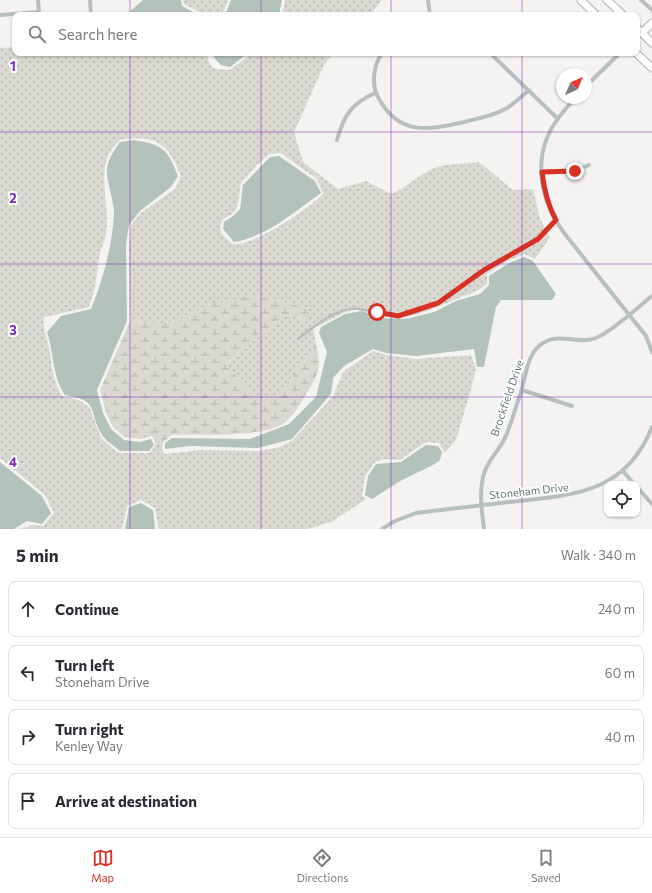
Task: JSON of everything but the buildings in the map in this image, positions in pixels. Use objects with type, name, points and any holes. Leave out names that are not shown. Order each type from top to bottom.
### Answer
[{"type":"main road","points":[[581,0],[593,12]]},
{"type":"main road","points":[[607,0],[620,12]]},
{"type":"main road","points":[[640,32],[652,24]]},
{"type":"main road","points":[[640,34],[652,43]]},
{"type":"main road","points":[[639,56],[652,68]]},
{"type":"street","points":[[38,0],[39,12]]},
{"type":"street","points":[[90,0],[91,12]]},
{"type":"street","points":[[428,0],[430,12]]},
{"type":"street","points":[[641,0],[652,10]]},
{"type":"street","points":[[0,15],[12,14]]},
{"type":"street","points":[[381,56],[374,72],[375,93],[390,116],[403,125],[422,130],[489,116],[508,107],[528,90]]},
{"type":"street","points":[[493,56],[558,118]]},
{"type":"street","points":[[592,80],[617,56]]},
{"type":"street","points":[[337,140],[343,119],[362,99],[375,93]]},
{"type":"street","points":[[570,104],[558,118],[547,137],[542,152],[544,190],[550,209],[573,244],[646,336],[652,352]]},
{"type":"street","points":[[542,172],[575,171],[589,165]]},
{"type":"street","name":"Brockfield Drive","points":[[484,529],[481,505],[482,479],[487,464],[505,438],[522,390],[531,355],[541,344],[554,338],[584,340],[596,338],[629,315],[652,296]]},
{"type":"street","points":[[522,390],[572,406]]},
{"type":"street","name":"Stoneham Drive","points":[[382,529],[395,521],[416,513],[574,495],[602,484],[623,471],[639,453],[652,428]]},
{"type":"street","points":[[623,471],[631,481]]},
{"type":"street","points":[[640,490],[652,504]]},
{"type":"lane","points":[[298,339],[318,322],[343,310],[357,308],[398,316],[438,303],[484,270],[538,239],[556,220]]},
{"type":"green space","points":[[183,0],[228,0],[223,12],[199,12],[184,4]]},
{"type":"green space","points":[[285,0],[382,0],[371,12],[283,12]]},
{"type":"green space","points":[[12,47],[12,56],[207,56],[210,65],[215,69],[230,70],[248,56],[331,56],[324,65],[294,132],[303,162],[338,189],[366,181],[391,194],[439,166],[479,162],[513,190],[533,189],[540,219],[550,237],[535,259],[525,254],[507,261],[487,274],[487,284],[480,289],[422,313],[395,317],[384,316],[360,309],[346,312],[313,328],[316,344],[280,395],[262,399],[246,388],[227,365],[242,349],[287,315],[307,321],[307,308],[265,297],[190,313],[177,321],[161,323],[130,321],[129,245],[131,225],[141,213],[175,189],[181,176],[171,156],[159,143],[143,138],[120,140],[112,149],[107,160],[104,184],[107,221],[106,233],[100,253],[95,287],[89,307],[44,317],[44,329],[49,347],[53,373],[59,391],[63,397],[79,400],[90,408],[101,438],[118,453],[150,453],[156,444],[163,442],[162,450],[165,454],[199,450],[260,451],[280,447],[292,441],[333,396],[343,372],[373,351],[386,355],[416,359],[471,355],[476,369],[456,440],[445,453],[439,443],[426,442],[400,460],[385,459],[375,462],[365,476],[362,496],[366,499],[333,521],[309,529],[159,529],[155,508],[141,500],[127,506],[122,529],[19,529],[33,525],[43,526],[54,513],[45,495],[0,458],[0,48]],"holes":[[[281,153],[317,179],[323,194],[306,209],[280,226],[253,240],[232,244],[221,232],[220,229],[222,220],[232,214],[237,208],[241,183],[269,154]]]},
{"type":"green space","points":[[245,297],[265,297],[307,308],[312,314],[307,321],[287,315],[242,349],[227,364],[246,388],[262,399],[280,395],[316,344],[319,365],[316,376],[299,406],[284,423],[274,428],[246,433],[172,435],[163,442],[156,444],[152,436],[140,439],[125,437],[113,427],[106,412],[100,390],[130,321],[161,323],[177,321],[190,313],[214,303]]},
{"type":"shaded area","points":[[143,0],[181,0],[182,6],[193,12],[129,12]]},
{"type":"shaded area","points":[[231,0],[282,0],[280,12],[226,12]]},
{"type":"shaded area","points":[[214,56],[244,56],[230,67],[221,65],[214,58]]},
{"type":"shaded area","points":[[134,140],[152,144],[163,149],[171,159],[178,176],[171,187],[140,211],[129,225],[126,245],[127,321],[97,390],[103,413],[111,429],[124,440],[140,442],[151,439],[154,445],[149,451],[120,451],[103,436],[98,428],[89,404],[77,398],[65,395],[55,372],[47,332],[61,316],[91,309],[106,263],[113,226],[114,210],[107,175],[108,164],[114,150],[120,142]]},
{"type":"shaded area","points":[[279,156],[315,181],[321,193],[269,229],[246,239],[234,242],[223,229],[224,222],[240,209],[243,185],[270,157]]},
{"type":"shaded area","points":[[524,257],[533,261],[556,294],[552,300],[501,300],[496,307],[484,367],[477,367],[474,349],[416,356],[386,353],[373,349],[344,366],[333,378],[331,394],[292,439],[258,448],[190,446],[165,449],[165,443],[172,438],[250,439],[289,424],[316,397],[327,352],[319,333],[321,327],[345,314],[362,311],[382,318],[406,319],[434,312],[456,301],[480,294],[489,285],[489,276],[509,263]]},
{"type":"shaded area","points":[[426,445],[438,446],[442,452],[440,460],[400,481],[372,499],[365,495],[368,476],[376,464],[401,462]]},
{"type":"shaded area","points":[[0,462],[42,496],[51,513],[42,524],[27,521],[14,529],[0,529]]},
{"type":"shaded area","points":[[141,503],[153,510],[155,529],[125,529],[129,507]]},
{"type":"route","points":[[377,312],[398,316],[438,303],[484,270],[500,260],[525,248],[538,239],[556,220],[550,209],[544,190],[542,172],[575,171]]}]
